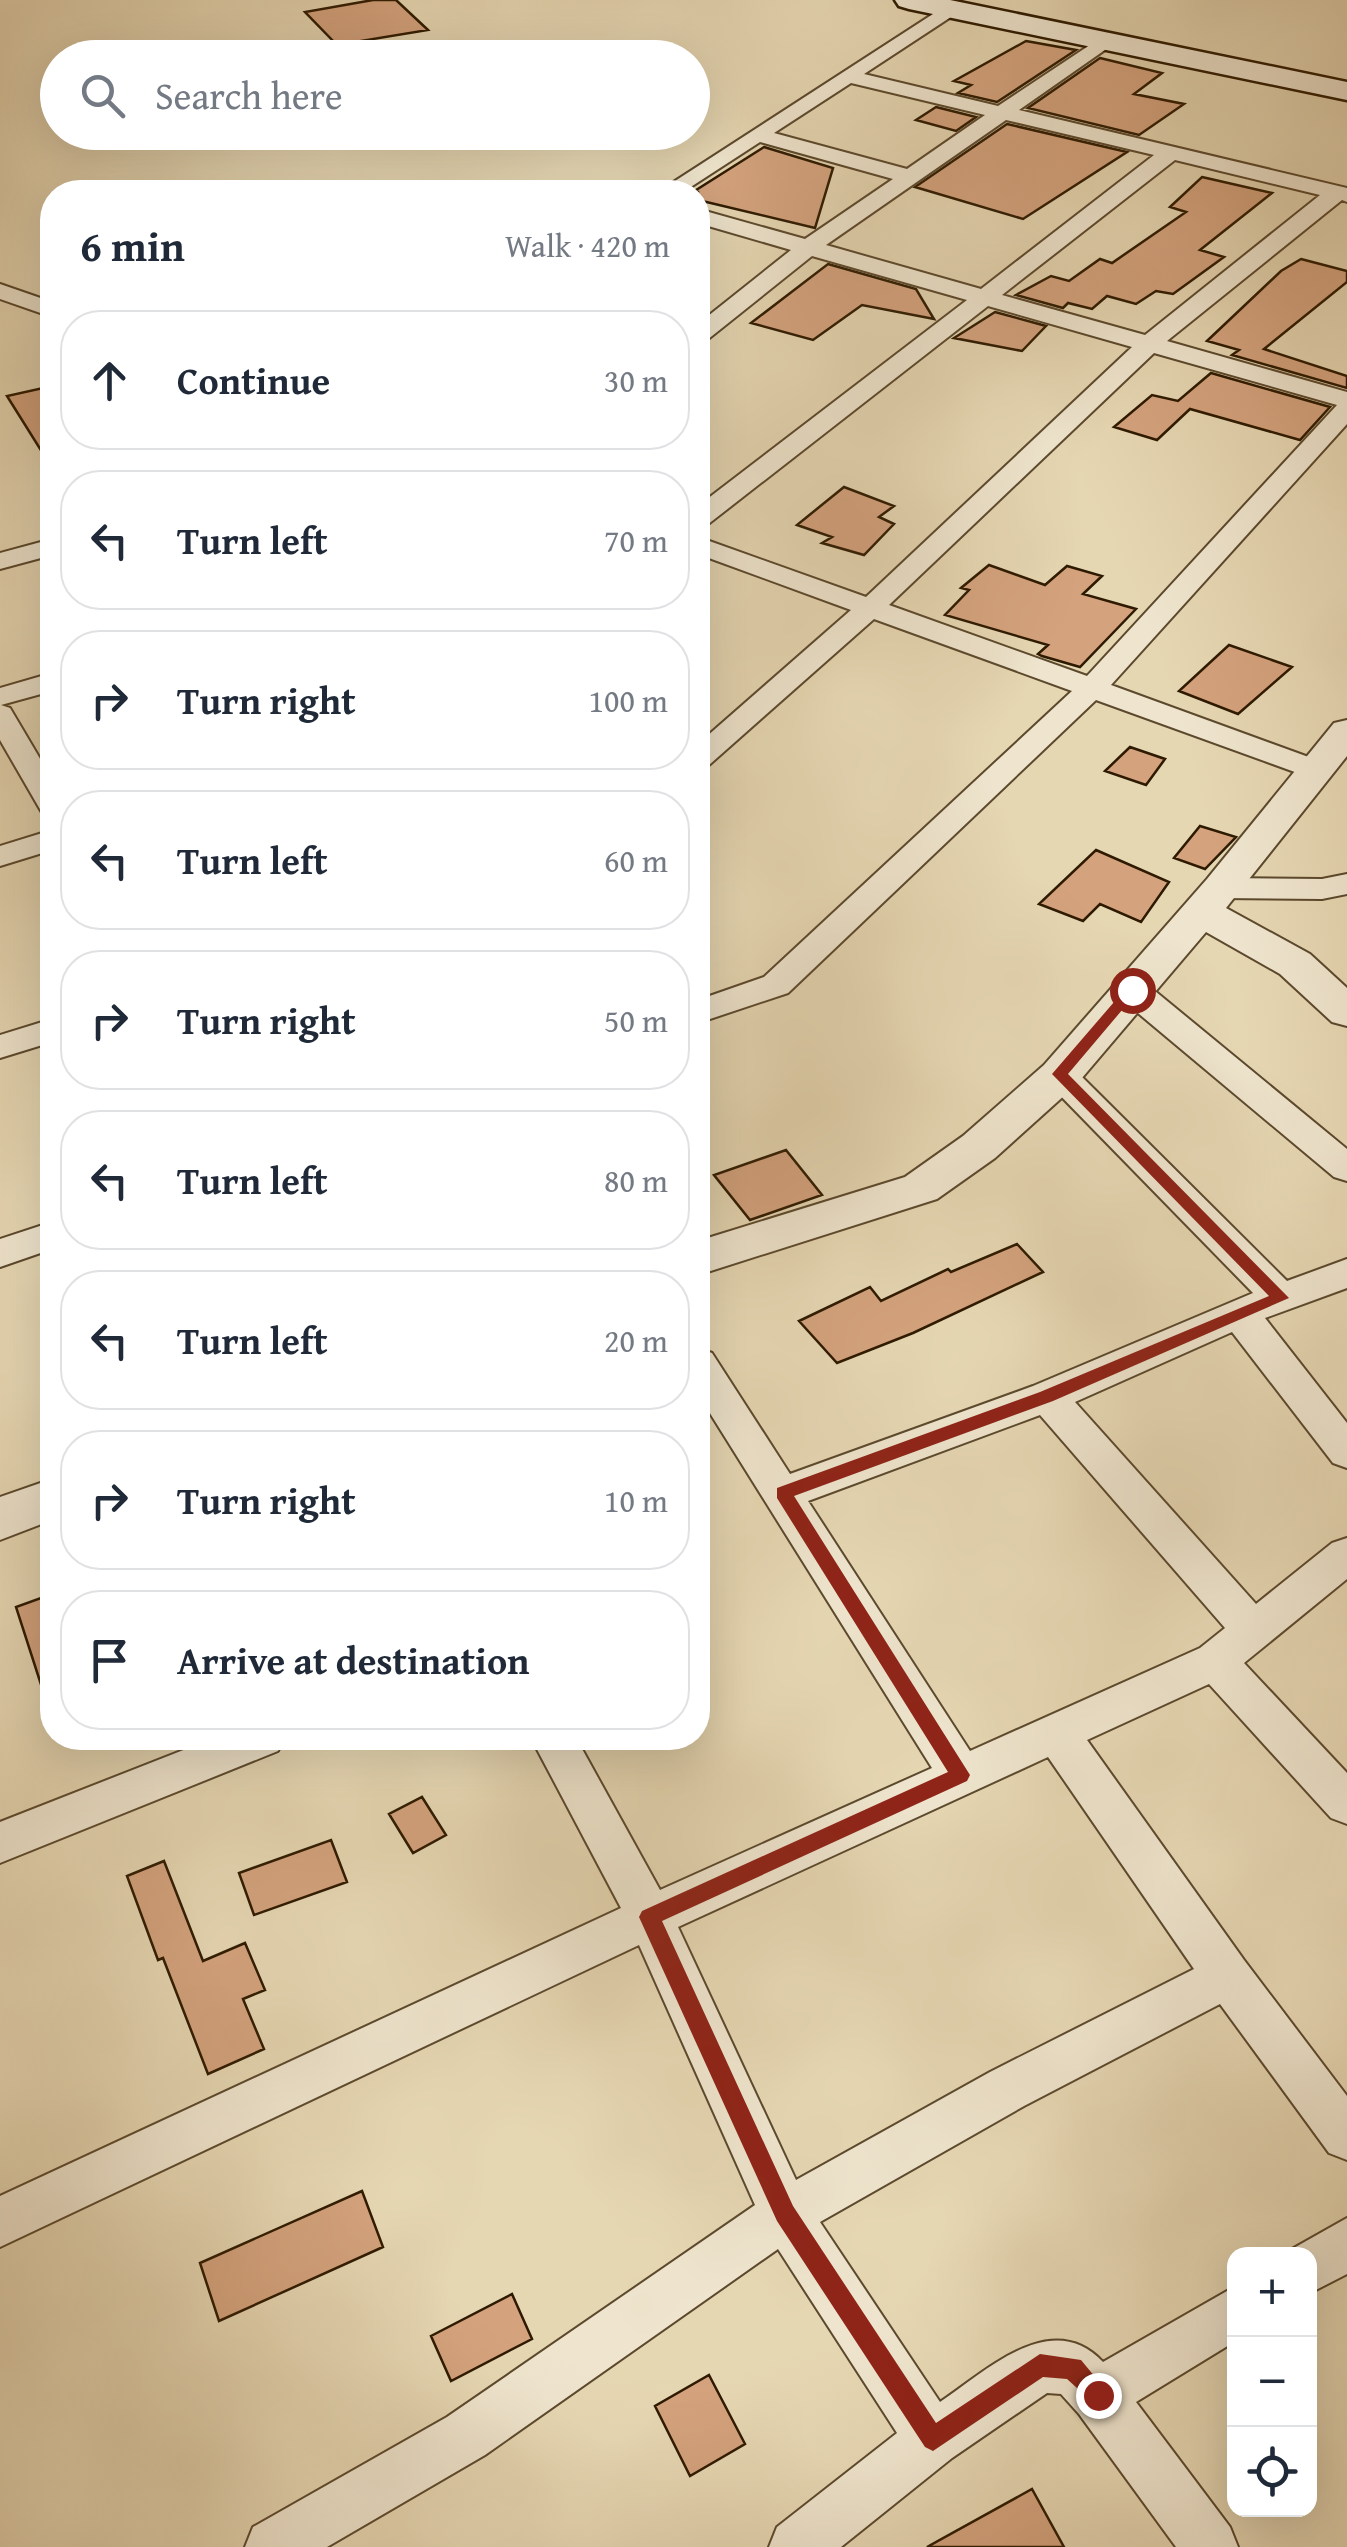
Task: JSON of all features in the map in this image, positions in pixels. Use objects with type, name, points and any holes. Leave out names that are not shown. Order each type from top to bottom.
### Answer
[{"type":"main road","points":[[908,0],[1347,91]]},
{"type":"street","points":[[687,180],[950,9]]},
{"type":"street","points":[[710,325],[809,248],[1105,41]]},
{"type":"street","points":[[848,76],[1342,194]]},
{"type":"street","points":[[758,134],[911,177]]},
{"type":"street","points":[[710,509],[1171,153]]},
{"type":"street","points":[[710,748],[870,608],[1149,344],[1342,194]]},
{"type":"street","points":[[710,219],[1347,400]]},
{"type":"street","points":[[0,291],[40,306]]},
{"type":"street","points":[[710,1008],[776,985],[1092,688],[1347,409]]},
{"type":"street","points":[[0,561],[40,549]]},
{"type":"street","points":[[710,550],[1314,769]]},
{"type":"street","points":[[0,696],[40,685]]},
{"type":"street","points":[[0,714],[40,783]]},
{"type":"street","points":[[710,1254],[921,1188],[979,1147],[1060,1074],[1210,899],[1347,730]]},
{"type":"street","points":[[0,856],[40,844]]},
{"type":"street","points":[[1210,899],[1347,884]]},
{"type":"street","points":[[1210,899],[1296,964],[1347,1012]]},
{"type":"street","points":[[1132,990],[1347,1168]]},
{"type":"street","points":[[0,1047],[40,1034]]},
{"type":"street","points":[[1060,1074],[1280,1298]]},
{"type":"street","points":[[0,1252],[40,1239]]},
{"type":"street","points":[[783,1493],[1046,1397],[1239,1314],[1347,1273]]},
{"type":"street","points":[[1239,1314],[1347,1452]]},
{"type":"street","points":[[710,1381],[960,1775]]},
{"type":"street","points":[[1046,1397],[1254,1631]]},
{"type":"street","points":[[0,1519],[40,1504]]},
{"type":"street","points":[[0,2222],[650,1917],[1215,1661],[1347,1554]]},
{"type":"street","points":[[1215,1661],[1347,1804]]},
{"type":"street","points":[[1056,1732],[1227,1976],[1347,2136]]},
{"type":"street","points":[[0,1843],[232,1750]]},
{"type":"street","points":[[559,1750],[650,1917],[785,2214],[933,2439]]},
{"type":"street","points":[[273,2547],[466,2436],[785,2214],[1007,2089],[1227,1976]]},
{"type":"street","points":[[1317,2263],[1347,2244]]},
{"type":"street","points":[[1098,2395],[1227,2316]]},
{"type":"street","points":[[797,2547],[933,2439],[1040,2366],[1073,2368],[1098,2395],[1210,2547]]},
{"type":"building","points":[[373,0],[396,0],[428,30],[367,40],[332,40],[305,12]]},
{"type":"building","points":[[1026,41],[1076,50],[997,102],[958,93],[971,85],[954,81]]},
{"type":"building","points":[[1100,58],[1162,73],[1134,94],[1184,104],[1139,135],[1028,108]]},
{"type":"building","points":[[936,107],[976,117],[956,131],[916,120]]},
{"type":"building","points":[[1007,124],[1127,152],[1023,219],[915,187]]},
{"type":"building","points":[[764,147],[833,168],[815,228],[710,203],[710,181]]},
{"type":"building","points":[[1202,177],[1272,193],[1200,250],[1224,257],[1173,294],[1156,291],[1136,304],[1107,296],[1092,309],[1068,303],[1063,308],[1016,295],[1051,276],[1069,281],[1100,259],[1112,263],[1186,212],[1170,207]]},
{"type":"building","points":[[1301,259],[1347,271],[1347,282],[1264,349],[1347,376],[1347,388],[1232,355],[1239,350],[1207,341],[1281,271]]},
{"type":"building","points":[[828,264],[916,289],[934,319],[862,305],[813,340],[751,323]]},
{"type":"building","points":[[995,312],[1046,326],[1022,351],[954,338]]},
{"type":"building","points":[[1211,373],[1330,407],[1300,440],[1190,409],[1157,440],[1114,427],[1152,395],[1178,401]]},
{"type":"building","points":[[40,389],[40,449],[7,396]]},
{"type":"building","points":[[844,487],[894,506],[879,517],[894,524],[864,555],[822,543],[832,537],[797,525]]},
{"type":"building","points":[[989,565],[1045,585],[1067,566],[1102,576],[1083,594],[1136,609],[1080,667],[1042,656],[1038,654],[1048,645],[945,615],[969,590],[961,588]]},
{"type":"building","points":[[1229,645],[1292,667],[1238,714],[1179,691]]},
{"type":"building","points":[[1130,747],[1165,759],[1146,785],[1105,771]]},
{"type":"building","points":[[1200,826],[1236,837],[1205,869],[1174,858]]},
{"type":"building","points":[[1096,850],[1169,882],[1141,922],[1100,904],[1083,921],[1039,904]]},
{"type":"building","points":[[786,1150],[822,1195],[750,1220],[714,1175]]},
{"type":"building","points":[[1017,1244],[1043,1272],[913,1333],[837,1363],[799,1321],[870,1287],[881,1301],[948,1269],[951,1272]]},
{"type":"building","points":[[40,1598],[40,1681],[16,1607]]},
{"type":"building","points":[[422,1797],[446,1835],[413,1853],[389,1814]]},
{"type":"building","points":[[331,1840],[347,1882],[254,1915],[239,1873]]},
{"type":"building","points":[[164,1861],[203,1961],[245,1943],[265,1990],[243,1999],[264,2049],[208,2074],[163,1958],[158,1960],[127,1876]]},
{"type":"building","points":[[362,2191],[383,2247],[219,2321],[200,2263]]},
{"type":"building","points":[[512,2294],[532,2339],[451,2381],[431,2336]]},
{"type":"building","points":[[709,2375],[745,2444],[690,2476],[655,2406]]},
{"type":"building","points":[[1032,2489],[1064,2547],[927,2547]]},
{"type":"route","points":[[1098,2395],[1073,2368],[1040,2366],[933,2439],[785,2214],[650,1917],[960,1775],[783,1493],[1046,1397],[1280,1298],[1060,1074],[1132,990]]}]
